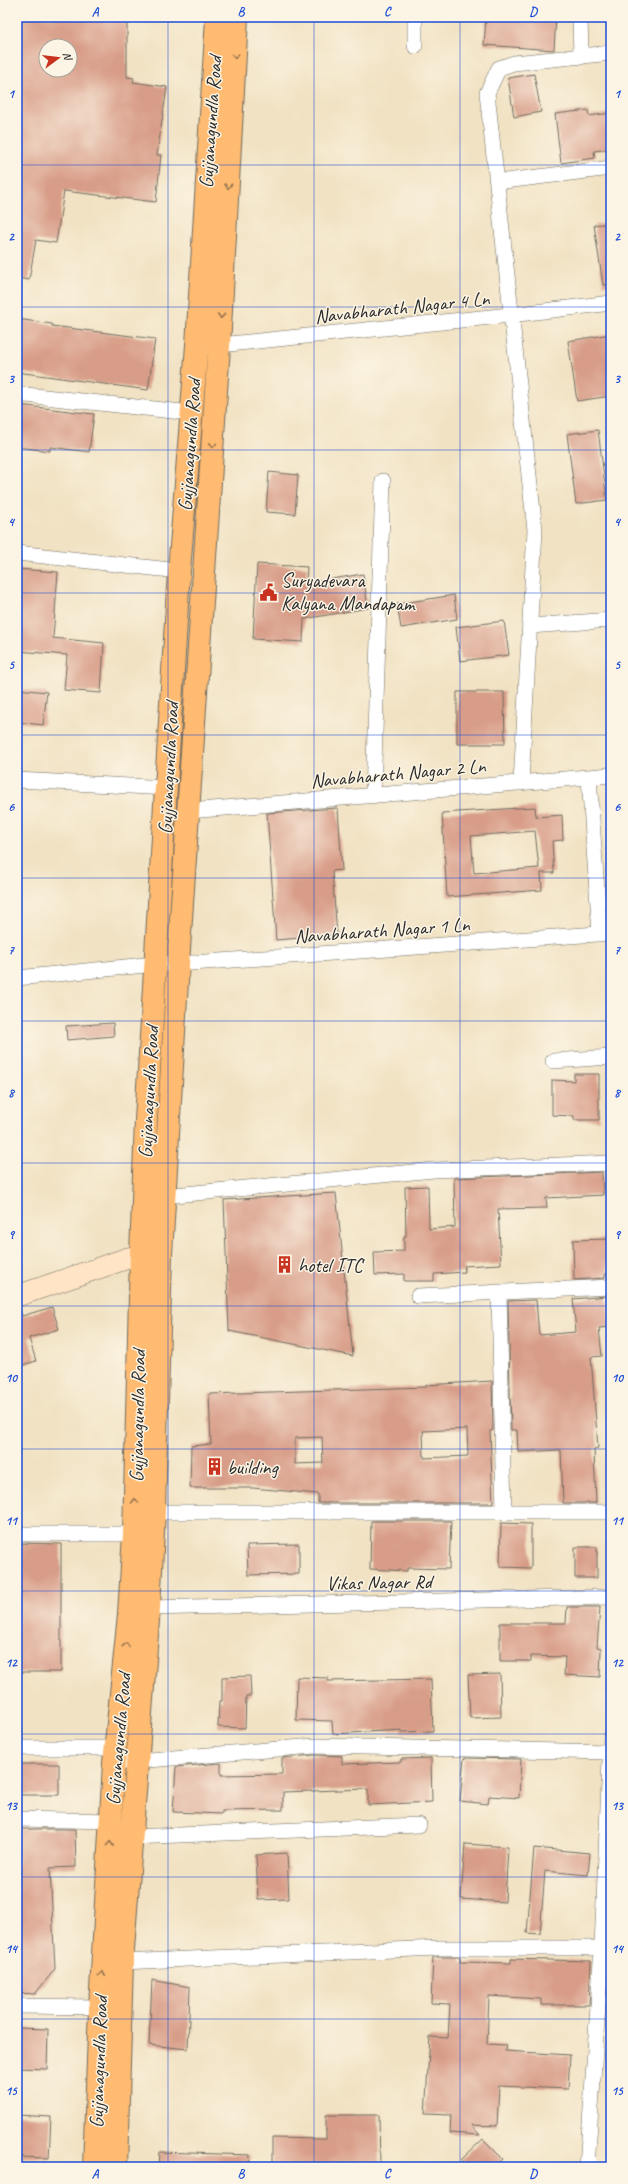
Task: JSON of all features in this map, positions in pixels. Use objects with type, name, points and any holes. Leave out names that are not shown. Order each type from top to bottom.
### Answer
[{"type":"main road","name":"Gujjanagundla Road","points":[[116,2167],[122,1962],[138,1763],[154,1512],[151,1254],[155,964],[167,788],[179,571],[197,345],[217,17]]},
{"type":"main road","name":"Gujjanagundla Road","points":[[94,2167],[100,2007],[115,1756],[129,1614],[151,1254],[164,1196],[219,346],[237,17]]},
{"type":"street","points":[[415,17],[415,46]]},
{"type":"street","points":[[580,17],[581,57]]},
{"type":"street","points":[[521,783],[535,530],[510,315],[487,93],[499,68],[514,63],[611,53]]},
{"type":"street","points":[[497,182],[611,168]]},
{"type":"street","name":"Navabharath Nagar 4 Ln","points":[[197,345],[219,346],[510,315],[611,302]]},
{"type":"street","points":[[17,394],[191,413]]},
{"type":"street","points":[[373,796],[383,481]]},
{"type":"street","points":[[17,553],[179,571]]},
{"type":"street","points":[[530,626],[611,620]]},
{"type":"street","name":"Navabharath Nagar 2 Ln","points":[[189,811],[611,775]]},
{"type":"street","points":[[589,777],[606,934]]},
{"type":"street","points":[[17,780],[167,788]]},
{"type":"street","name":"Navabharath Nagar 1 Ln","points":[[17,978],[155,964],[178,964],[606,934]]},
{"type":"street","points":[[553,1061],[611,1057]]},
{"type":"street","points":[[164,1196],[434,1170],[611,1163]]},
{"type":"street","points":[[17,1296],[128,1258],[151,1254]]},
{"type":"street","points":[[418,1296],[611,1287]]},
{"type":"street","points":[[499,1292],[504,1513]]},
{"type":"street","points":[[154,1512],[611,1512]]},
{"type":"street","points":[[17,1534],[134,1534]]},
{"type":"street","name":"Vikas Nagar Rd","points":[[149,1608],[611,1597]]},
{"type":"street","points":[[587,2167],[606,1948],[611,1737]]},
{"type":"street","points":[[17,1748],[115,1756],[138,1763],[314,1746],[611,1752]]},
{"type":"street","points":[[17,1819],[111,1821]]},
{"type":"street","points":[[132,1836],[419,1825]]},
{"type":"street","points":[[122,1962],[438,1948],[606,1948]]},
{"type":"street","points":[[17,2006],[100,2007]]},
{"type":"building","points":[[20,17],[127,17],[127,77],[134,78],[133,82],[167,87],[157,155],[161,155],[156,202],[64,191],[56,243],[36,240],[29,280],[17,278],[17,43]]},
{"type":"building","points":[[486,17],[556,17],[554,50],[484,45]]},
{"type":"building","points":[[534,74],[541,112],[514,117],[508,78]]},
{"type":"building","points":[[588,110],[589,116],[611,113],[611,149],[594,151],[595,158],[561,163],[555,114]]},
{"type":"building","points":[[611,223],[611,285],[603,285],[594,225]]},
{"type":"building","points":[[17,319],[52,324],[52,326],[155,339],[148,390],[17,372]]},
{"type":"building","points":[[611,334],[611,396],[577,401],[568,341]]},
{"type":"building","points":[[19,405],[94,414],[89,452],[50,447],[50,451],[17,447]]},
{"type":"building","points":[[598,430],[607,500],[576,504],[567,434]]},
{"type":"building","points":[[269,472],[298,475],[295,514],[266,512]]},
{"type":"building","points":[[257,564],[307,567],[306,583],[363,574],[368,608],[304,619],[303,642],[253,639]]},
{"type":"building","points":[[17,569],[58,572],[53,638],[104,643],[101,693],[64,690],[67,655],[17,651]]},
{"type":"building","points":[[454,595],[457,619],[401,628],[397,604]]},
{"type":"building","points":[[504,621],[509,655],[460,661],[456,627]]},
{"type":"building","points":[[17,689],[47,692],[43,725],[17,722]]},
{"type":"building","points":[[457,692],[504,692],[505,744],[457,744]]},
{"type":"building","points":[[535,807],[536,817],[562,815],[563,840],[552,841],[554,873],[541,873],[542,890],[447,897],[442,813]],"holes":[[[535,831],[539,868],[474,873],[471,836]]]},
{"type":"building","points":[[338,808],[342,870],[332,871],[337,935],[276,940],[267,813]]},
{"type":"building","points":[[113,1023],[114,1036],[67,1040],[66,1026]]},
{"type":"building","points":[[574,1074],[599,1074],[599,1120],[574,1120],[574,1116],[552,1115],[552,1080],[574,1081]]},
{"type":"building","points":[[602,1172],[603,1195],[546,1198],[547,1208],[498,1209],[501,1264],[464,1266],[465,1272],[434,1274],[434,1281],[404,1281],[404,1274],[375,1275],[374,1252],[404,1251],[404,1236],[406,1236],[405,1187],[428,1186],[429,1229],[455,1227],[454,1178]]},
{"type":"building","name":"hotel ITC","points":[[336,1193],[353,1356],[229,1331],[224,1200]]},
{"type":"building","points":[[608,1239],[608,1274],[605,1274],[605,1278],[574,1280],[573,1240]]},
{"type":"building","points":[[607,1296],[610,1327],[599,1328],[602,1356],[591,1357],[598,1448],[594,1449],[596,1503],[563,1503],[561,1450],[518,1452],[517,1430],[511,1430],[508,1301],[536,1300],[539,1335],[576,1332],[573,1299]]},
{"type":"building","points":[[52,1307],[59,1329],[29,1338],[36,1361],[20,1366],[17,1358],[17,1310],[20,1310],[22,1316]]},
{"type":"building","points":[[492,1381],[493,1430],[490,1431],[493,1503],[318,1503],[318,1494],[253,1488],[190,1488],[191,1446],[211,1444],[209,1394],[426,1387],[426,1385]],"holes":[[[467,1429],[468,1456],[424,1458],[423,1431]],[[322,1437],[323,1463],[295,1464],[295,1438]]]},
{"type":"building","points":[[371,1521],[451,1521],[449,1569],[407,1568],[407,1571],[370,1569]]},
{"type":"building","points":[[501,1523],[531,1524],[531,1568],[500,1567]]},
{"type":"building","points":[[17,1543],[61,1544],[61,1672],[17,1672]]},
{"type":"building","points":[[299,1544],[299,1574],[248,1575],[247,1545]]},
{"type":"building","points":[[575,1547],[597,1547],[597,1578],[575,1578]]},
{"type":"building","points":[[567,1607],[600,1607],[597,1647],[601,1648],[600,1677],[564,1675],[565,1657],[531,1656],[531,1661],[500,1661],[500,1623],[566,1623]]},
{"type":"building","points":[[500,1674],[501,1717],[470,1718],[468,1675]]},
{"type":"building","points":[[250,1676],[251,1696],[246,1696],[245,1728],[218,1727],[219,1701],[222,1701],[222,1677]]},
{"type":"building","points":[[297,1677],[328,1678],[328,1681],[431,1679],[433,1731],[401,1732],[401,1730],[333,1734],[332,1721],[296,1720]]},
{"type":"building","points":[[314,1755],[342,1756],[342,1764],[401,1762],[401,1759],[431,1758],[432,1802],[368,1805],[368,1789],[283,1792],[283,1810],[222,1811],[222,1814],[173,1812],[176,1767],[221,1763],[221,1775],[282,1774],[282,1758]]},
{"type":"building","points":[[464,1758],[521,1759],[519,1798],[489,1796],[488,1804],[460,1801]]},
{"type":"building","points":[[17,1764],[59,1764],[59,1795],[17,1795]]},
{"type":"building","points":[[17,1829],[75,1829],[76,1867],[50,1868],[55,1969],[35,1994],[17,1993]]},
{"type":"building","points":[[465,1844],[508,1847],[505,1902],[461,1899]]},
{"type":"building","points":[[534,1848],[590,1853],[588,1875],[545,1871],[540,1934],[527,1933]]},
{"type":"building","points":[[287,1853],[289,1899],[258,1900],[256,1855]]},
{"type":"building","points":[[433,1957],[460,1957],[460,1962],[511,1963],[511,1959],[591,1961],[589,2005],[541,2005],[541,1999],[489,1996],[487,2044],[506,2045],[505,2051],[570,2055],[568,2089],[499,2086],[497,2126],[471,2125],[480,2135],[450,2133],[451,2115],[425,2114],[430,2037],[448,2038],[450,2004],[431,2003]]},
{"type":"building","points":[[152,1980],[190,1987],[188,2049],[149,2045]]},
{"type":"building","points":[[17,2028],[48,2029],[47,2069],[17,2068]]},
{"type":"building","points":[[17,2115],[51,2117],[49,2158],[17,2157]]},
{"type":"building","points":[[326,2115],[379,2115],[380,2167],[272,2167],[272,2138],[326,2139]]},
{"type":"building","points":[[483,2139],[503,2159],[494,2167],[467,2167],[461,2160]]},
{"type":"building","points":[[160,2152],[250,2155],[249,2167],[159,2167]]},
{"type":"place","name":"Suryadevara Kalyana Mandapam","points":[[268,592]]},
{"type":"place","name":"hotel ITC","points":[[285,1265]]},
{"type":"place","name":"building","points":[[214,1467]]}]
